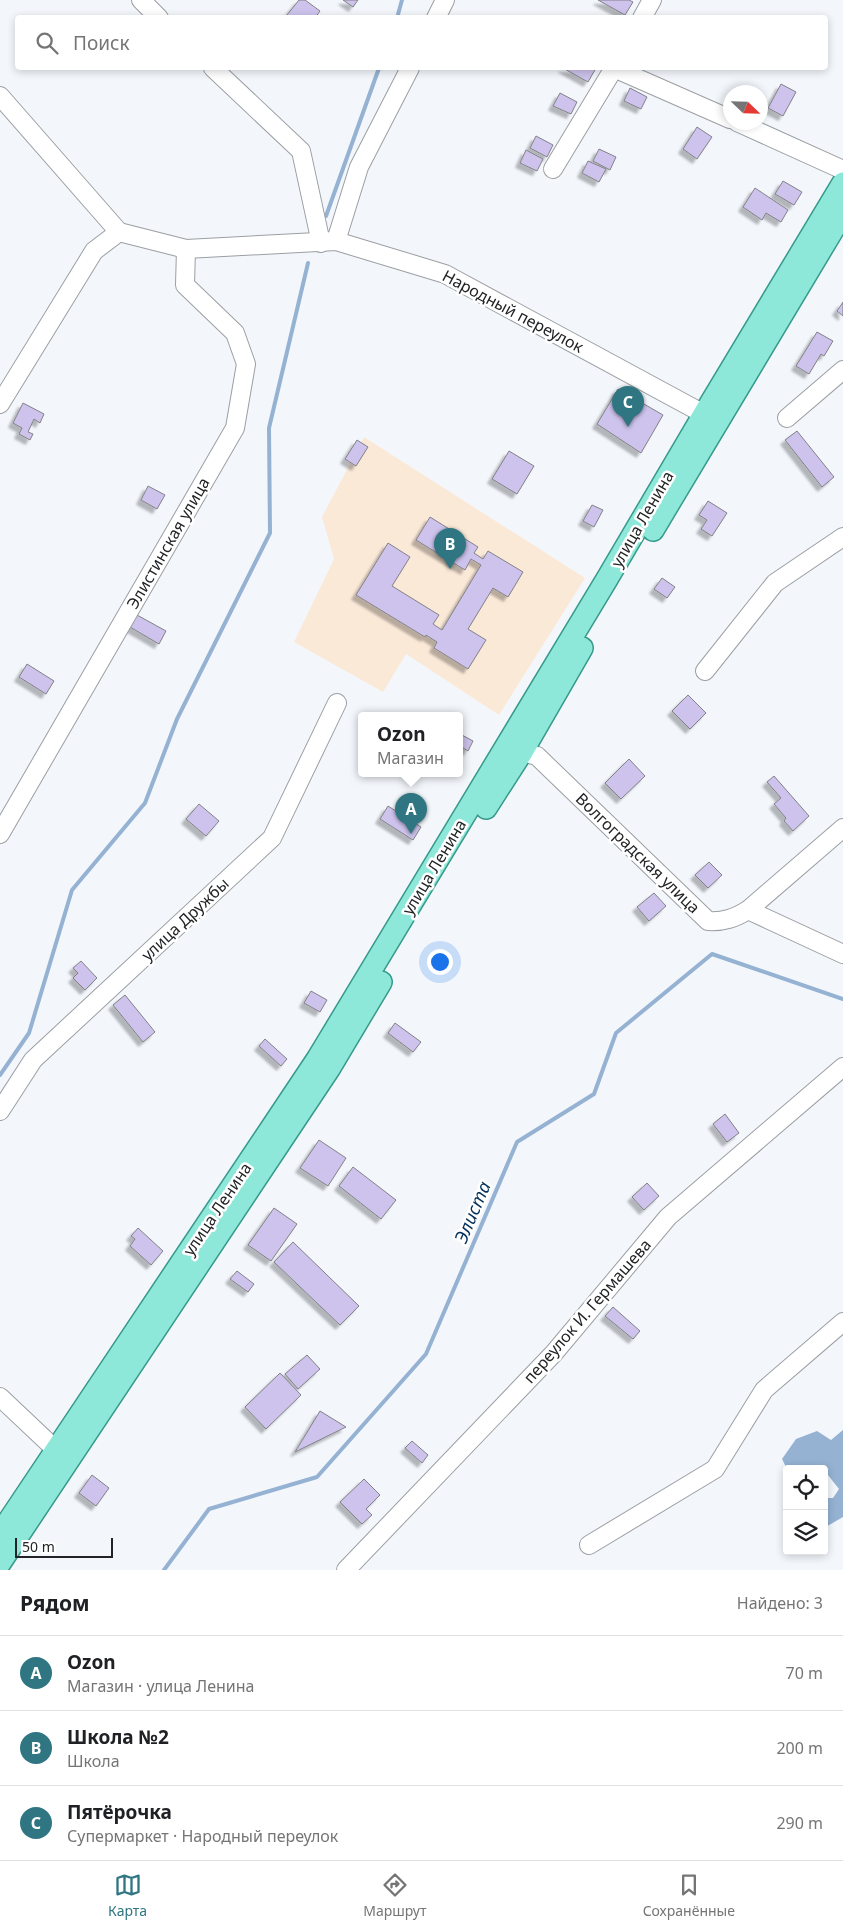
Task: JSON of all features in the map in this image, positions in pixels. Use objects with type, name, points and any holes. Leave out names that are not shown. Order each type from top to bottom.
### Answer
[{"type":"main road","name":"улица Ленина","points":[[0,1534],[63,1454],[329,1069],[485,810],[515,747],[600,617],[843,183]]},
{"type":"main road","name":"улица Ленина","points":[[711,418],[843,213]]},
{"type":"main road","name":"улица Ленина","points":[[0,1563],[63,1454]]},
{"type":"street","points":[[141,0],[156,15]]},
{"type":"street","points":[[438,15],[445,0]]},
{"type":"street","points":[[644,15],[652,0]]},
{"type":"street","points":[[215,70],[301,151],[329,242]]},
{"type":"street","points":[[329,242],[359,167],[409,70]]},
{"type":"street","points":[[553,169],[613,70]]},
{"type":"street","points":[[619,70],[723,116]]},
{"type":"street","points":[[0,96],[119,232],[94,251],[0,404]]},
{"type":"street","points":[[755,130],[843,170]]},
{"type":"street","name":"Народный переулок","points":[[119,232],[186,249],[329,242],[445,274],[711,418]]},
{"type":"street","name":"Элистинская улица","points":[[0,834],[235,428],[246,364],[235,334],[185,285],[186,249]]},
{"type":"street","points":[[787,418],[843,370]]},
{"type":"street","points":[[705,671],[775,583],[843,537]]},
{"type":"street","name":"улица Дружбы","points":[[0,1111],[33,1060],[272,838],[337,703]]},
{"type":"street","name":"Волгоградская улица","points":[[515,747],[536,756],[708,921],[721,922],[735,918],[748,910],[843,828]]},
{"type":"street","points":[[748,910],[843,954]]},
{"type":"street","name":"переулок И. Гермашева","points":[[346,1570],[554,1353],[668,1217],[843,1067]]},
{"type":"street","points":[[589,1546],[715,1469],[764,1390],[843,1322]]},
{"type":"street","points":[[0,1397],[63,1454]]},
{"type":"shaded area","points":[[364,437],[585,578],[499,715],[406,654],[383,692],[294,642],[334,559],[322,517]]},
{"type":"water","points":[[843,1430],[843,1517],[828,1526],[828,1498],[833,1498],[839,1489],[828,1475],[828,1465],[785,1465],[782,1459],[796,1439],[817,1431],[831,1440]]},
{"type":"building","points":[[299,0],[305,0],[320,11],[317,15],[287,15]]},
{"type":"building","points":[[343,0],[358,0],[353,7]]},
{"type":"building","points":[[598,0],[629,0],[633,2],[625,15]]},
{"type":"building","points":[[567,70],[595,70],[588,82]]},
{"type":"building","points":[[781,84],[796,92],[783,116],[768,108]]},
{"type":"building","points":[[630,88],[647,97],[641,109],[624,101]]},
{"type":"building","points":[[560,93],[577,102],[571,114],[553,106]]},
{"type":"building","points":[[697,127],[712,137],[697,159],[683,149]]},
{"type":"building","points":[[536,136],[553,145],[547,157],[530,148]]},
{"type":"building","points":[[599,149],[616,157],[610,170],[593,161]]},
{"type":"building","points":[[526,150],[543,159],[537,171],[520,163]]},
{"type":"building","points":[[588,161],[606,169],[599,182],[582,173]]},
{"type":"building","points":[[783,181],[802,192],[794,205],[775,194]]},
{"type":"building","points":[[755,188],[788,210],[781,222],[766,213],[762,220],[743,207]]},
{"type":"building","points":[[843,302],[843,316],[837,311]]},
{"type":"building","points":[[817,332],[833,341],[824,356],[821,354],[809,374],[796,366]]},
{"type":"building","points":[[618,389],[663,415],[641,453],[597,424]]},
{"type":"building","points":[[23,403],[44,414],[40,423],[34,419],[28,432],[33,434],[30,440],[19,434],[22,428],[13,423]]},
{"type":"building","points":[[797,431],[834,477],[822,487],[785,440]]},
{"type":"building","points":[[357,440],[368,447],[356,466],[345,459]]},
{"type":"building","points":[[509,451],[534,466],[517,494],[492,479]]},
{"type":"building","points":[[148,486],[165,495],[157,509],[141,500]]},
{"type":"building","points":[[708,501],[727,513],[712,536],[701,529],[707,520],[699,515]]},
{"type":"building","points":[[592,505],[603,510],[594,527],[583,521]]},
{"type":"building","points":[[430,517],[478,547],[474,553],[483,559],[488,551],[523,572],[508,597],[493,588],[468,629],[486,640],[468,669],[434,648],[437,642],[426,635],[425,637],[356,595],[388,543],[410,557],[392,586],[439,615],[433,624],[442,630],[481,565],[471,559],[465,570],[416,540]]},
{"type":"building","points":[[662,578],[675,587],[667,598],[654,589]]},
{"type":"building","points":[[137,615],[166,631],[159,644],[130,627]]},
{"type":"building","points":[[27,664],[54,681],[46,694],[19,677]]},
{"type":"building","points":[[688,695],[706,713],[690,729],[672,711]]},
{"type":"building","points":[[463,736],[473,741],[468,751],[463,748]]},
{"type":"building","points":[[629,759],[645,776],[621,799],[605,783]]},
{"type":"building","points":[[774,776],[809,816],[793,831],[784,821],[786,818],[774,804],[781,798],[767,782]]},
{"type":"building","points":[[199,804],[219,821],[206,836],[186,819]]},
{"type":"building","points":[[388,806],[421,827],[413,840],[380,819]]},
{"type":"building","points":[[709,862],[722,875],[708,888],[695,875]]},
{"type":"building","points":[[654,893],[666,906],[649,921],[637,907]]},
{"type":"building","points":[[81,961],[97,978],[85,990],[73,978],[78,973],[73,968]]},
{"type":"building","points":[[311,991],[327,1000],[320,1012],[304,1003]]},
{"type":"building","points":[[125,995],[155,1032],[143,1042],[113,1005]]},
{"type":"building","points":[[395,1023],[421,1042],[413,1052],[388,1033]]},
{"type":"building","points":[[265,1039],[287,1059],[281,1066],[259,1046]]},
{"type":"building","points":[[725,1114],[739,1133],[727,1142],[713,1124]]},
{"type":"building","points":[[319,1140],[346,1158],[328,1186],[300,1168]]},
{"type":"building","points":[[353,1167],[396,1200],[381,1219],[339,1186]]},
{"type":"building","points":[[647,1183],[659,1196],[644,1210],[632,1197]]},
{"type":"building","points":[[274,1208],[297,1224],[271,1261],[248,1245]]},
{"type":"building","points":[[138,1228],[163,1251],[151,1265],[130,1246],[135,1239],[131,1236]]},
{"type":"building","points":[[293,1242],[359,1306],[340,1325],[274,1262]]},
{"type":"building","points":[[237,1271],[254,1284],[248,1292],[230,1279]]},
{"type":"building","points":[[613,1307],[640,1331],[633,1339],[605,1316]]},
{"type":"building","points":[[307,1355],[320,1369],[298,1389],[285,1374]]},
{"type":"building","points":[[280,1373],[301,1395],[266,1429],[245,1407]]},
{"type":"building","points":[[320,1411],[346,1427],[295,1452]]},
{"type":"building","points":[[412,1441],[428,1455],[422,1463],[405,1448]]},
{"type":"building","points":[[92,1475],[109,1488],[96,1506],[79,1493]]},
{"type":"building","points":[[364,1479],[380,1495],[366,1509],[372,1515],[362,1524],[340,1502]]},
{"type":"waterway","points":[[398,15],[402,0]]},
{"type":"waterway","points":[[326,216],[378,70]]},
{"type":"waterway","points":[[0,1075],[29,1033],[72,890],[145,803],[177,719],[270,533],[269,428],[308,263]]},
{"type":"waterway","name":"Элиста","points":[[164,1570],[209,1509],[317,1477],[426,1354],[517,1142],[594,1094],[616,1033],[712,954],[843,999]]},
{"type":"place","name":"Пятёрочка","points":[[628,427]]},
{"type":"place","name":"Школа №2","points":[[450,569]]},
{"type":"place","name":"Ozon","points":[[411,834]]}]
